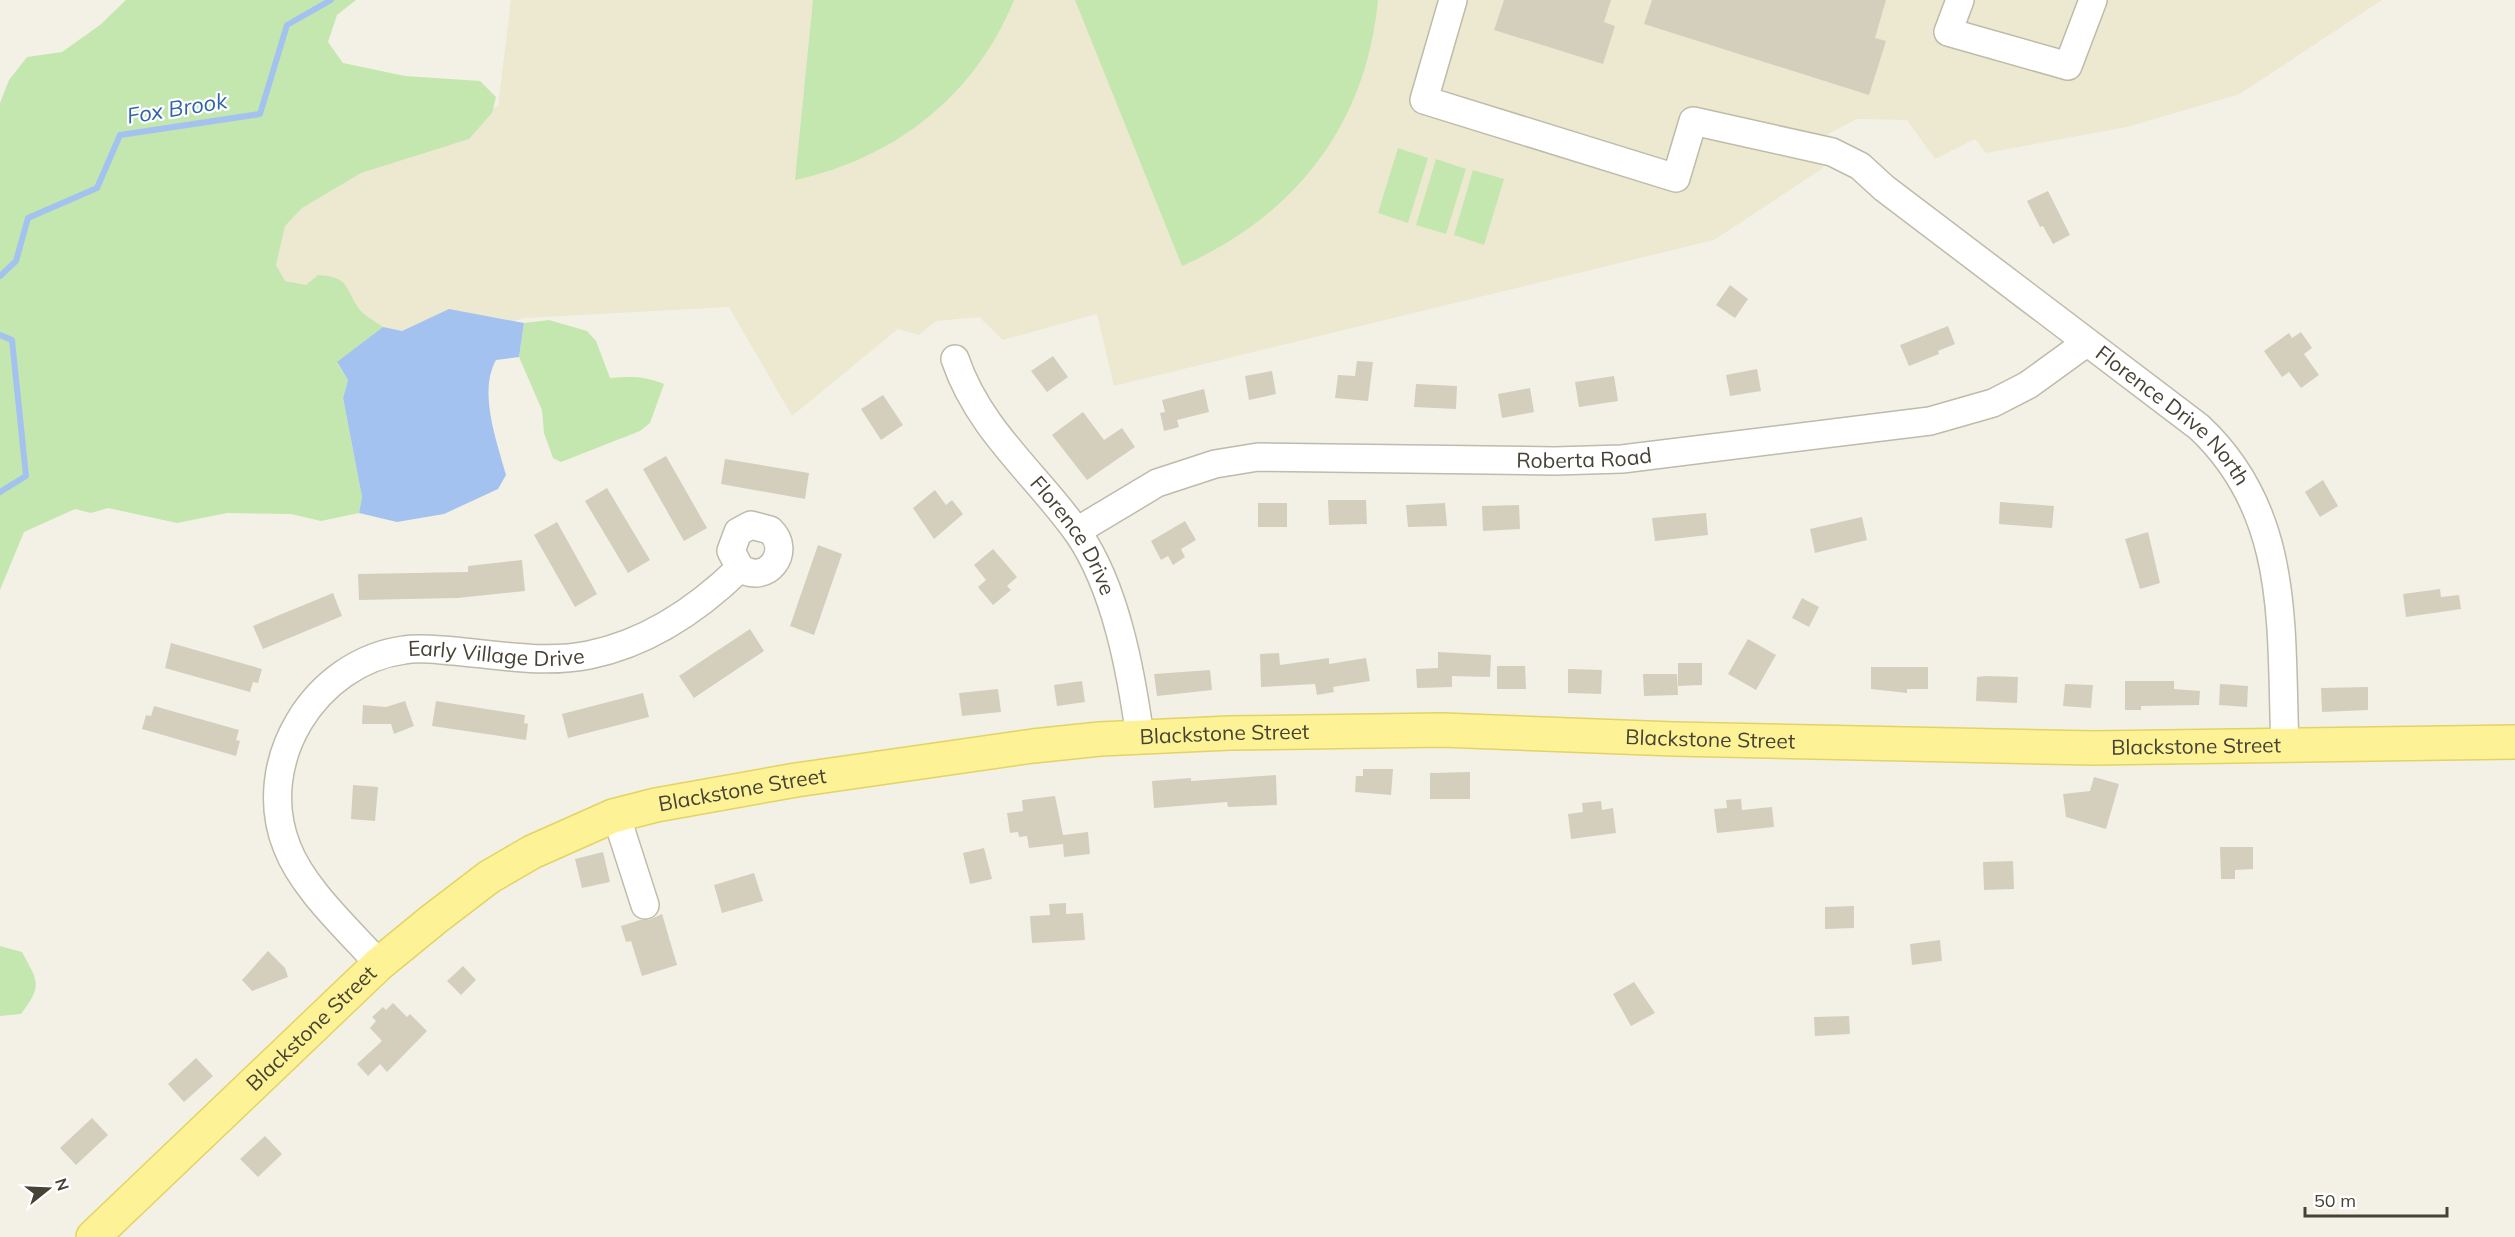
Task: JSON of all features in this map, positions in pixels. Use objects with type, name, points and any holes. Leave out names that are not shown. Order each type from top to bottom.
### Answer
[{"type":"main road","name":"Blackstone Street","points":[[93,1237],[379,964],[489,877],[574,831],[616,815],[796,780],[1032,746],[1140,737],[1374,729],[1674,740],[2083,748],[2515,742]]},
{"type":"street","name":"Florence Drive North","points":[[1453,0],[1424,100],[1676,178],[1693,121],[1832,152],[1860,166],[1884,188],[2199,427],[2216,443],[2245,482],[2264,525],[2277,576],[2285,746]]},
{"type":"street","points":[[1960,0],[1948,32],[2068,66],[2093,0]]},
{"type":"street","name":"Roberta Road","points":[[1077,531],[1156,483],[1184,472],[1258,457],[1555,461],[1622,459],[1930,421],[1993,403],[2028,385],[2086,343]]},
{"type":"street","name":"Florence Drive","points":[[955,359],[976,408],[1077,531],[1100,575],[1113,611],[1131,680],[1140,737]]},
{"type":"street","name":"Early Village Drive","points":[[379,964],[306,881],[286,847],[280,826],[278,781],[283,761],[293,729],[312,700],[341,675],[373,657],[419,649],[555,659],[589,655],[618,647],[666,626],[693,610],[740,568]]},
{"type":"street","points":[[616,815],[645,905]]},
{"type":"shaded area","points":[[511,0],[2382,0],[2240,94],[2127,127],[1986,153],[1975,139],[1935,159],[1907,120],[1857,119],[1828,134],[1823,168],[1714,240],[1114,386],[1097,314],[1003,340],[979,317],[936,321],[919,335],[898,329],[792,416],[729,307],[525,318],[190,405],[133,235],[311,177],[498,106]]},
{"type":"green space","points":[[126,0],[356,0],[337,15],[328,42],[343,63],[405,76],[480,81],[496,97],[492,113],[469,139],[361,173],[302,208],[285,226],[276,265],[285,281],[306,285],[318,275],[335,278],[344,284],[361,312],[383,327],[337,363],[348,380],[343,398],[362,497],[359,513],[321,521],[291,514],[227,513],[177,523],[108,508],[91,513],[75,509],[24,532],[0,590],[0,103],[9,80],[27,57],[62,52],[100,25]]},
{"type":"green space","points":[[813,0],[1014,0],[977,66],[954,93],[927,118],[898,139],[866,156],[832,170],[795,180]]},
{"type":"green space","points":[[1075,0],[1378,0],[1371,45],[1358,87],[1341,126],[1318,161],[1291,192],[1259,220],[1223,245],[1182,266]]},
{"type":"green space","points":[[1398,148],[1428,158],[1408,223],[1378,213]]},
{"type":"green space","points":[[1436,159],[1466,169],[1446,234],[1416,225]]},
{"type":"green space","points":[[1473,170],[1504,179],[1484,245],[1454,235]]},
{"type":"green space","points":[[549,320],[587,331],[596,341],[610,378],[637,377],[664,384],[650,423],[640,431],[561,462],[553,458],[544,433],[542,410],[519,357],[524,323]]},
{"type":"green space","points":[[0,946],[22,952],[35,977],[33,996],[21,1014],[0,1016]]},
{"type":"water","points":[[449,309],[524,323],[519,357],[496,360],[489,387],[494,433],[506,475],[498,489],[444,514],[397,522],[359,513],[362,497],[343,398],[348,380],[337,362],[383,327],[402,331]]},
{"type":"building","points":[[1504,0],[1611,0],[1604,22],[1615,26],[1603,64],[1494,30]]},
{"type":"building","points":[[1652,0],[1886,0],[1875,38],[1886,41],[1869,95],[1644,24]]},
{"type":"building","points":[[2048,191],[2070,235],[2053,244],[2043,226],[2040,227],[2027,201]]},
{"type":"building","points":[[1730,285],[1748,299],[1735,318],[1716,305]]},
{"type":"building","points":[[1948,326],[1955,344],[1938,351],[1939,354],[1909,366],[1900,345]]},
{"type":"building","points":[[2301,332],[2312,348],[2304,354],[2319,375],[2301,388],[2289,372],[2282,377],[2264,351],[2289,333],[2292,338]]},
{"type":"building","points":[[1053,356],[1068,377],[1047,392],[1031,371]]},
{"type":"building","points":[[1357,361],[1373,362],[1368,401],[1335,398],[1338,375],[1355,376]]},
{"type":"building","points":[[1757,369],[1761,391],[1730,396],[1726,375]]},
{"type":"building","points":[[1272,371],[1276,394],[1249,400],[1245,376]]},
{"type":"building","points":[[1614,376],[1618,401],[1579,407],[1575,382]]},
{"type":"building","points":[[1416,384],[1457,386],[1456,409],[1414,407]]},
{"type":"building","points":[[1530,388],[1534,412],[1502,418],[1498,394]]},
{"type":"building","points":[[1204,389],[1209,412],[1177,420],[1179,427],[1164,431],[1160,413],[1165,412],[1162,400]]},
{"type":"building","points":[[883,395],[903,425],[881,440],[861,409]]},
{"type":"building","points":[[1083,412],[1104,440],[1122,428],[1135,447],[1087,480],[1052,435]]},
{"type":"building","points":[[666,456],[707,528],[684,541],[643,469]]},
{"type":"building","points":[[725,459],[809,473],[805,499],[721,484]]},
{"type":"building","points":[[2323,480],[2338,506],[2320,517],[2305,492]]},
{"type":"building","points":[[607,488],[650,560],[628,573],[585,501]]},
{"type":"building","points":[[935,490],[946,505],[952,500],[963,514],[934,539],[913,508]]},
{"type":"building","points":[[1328,500],[1366,500],[1367,524],[1329,525]]},
{"type":"building","points":[[2000,502],[2054,506],[2052,528],[1999,524]]},
{"type":"building","points":[[1258,503],[1287,503],[1287,527],[1258,527]]},
{"type":"building","points":[[1445,503],[1447,526],[1408,527],[1406,505]]},
{"type":"building","points":[[1519,505],[1520,529],[1483,531],[1482,506]]},
{"type":"building","points":[[1706,513],[1708,535],[1655,541],[1652,518]]},
{"type":"building","points":[[1862,517],[1867,540],[1815,553],[1810,529]]},
{"type":"building","points":[[1185,521],[1196,540],[1181,549],[1185,557],[1173,565],[1168,556],[1161,560],[1151,541]]},
{"type":"building","points":[[557,522],[597,594],[575,607],[534,535]]},
{"type":"building","points":[[2148,532],[2160,583],[2140,589],[2125,539]]},
{"type":"building","points":[[818,545],[842,554],[814,635],[790,626]]},
{"type":"building","points":[[993,549],[1017,577],[1007,586],[1011,590],[993,605],[978,587],[986,580],[974,565]]},
{"type":"building","points":[[522,560],[525,591],[457,598],[359,600],[358,574],[468,572],[468,566]]},
{"type":"building","points":[[2440,589],[2441,597],[2459,595],[2461,609],[2406,617],[2403,594]]},
{"type":"building","points":[[333,593],[342,616],[263,649],[253,626]]},
{"type":"building","points":[[1802,598],[1819,607],[1809,627],[1792,618]]},
{"type":"building","points":[[750,629],[764,651],[694,698],[679,676]]},
{"type":"building","points":[[1748,639],[1776,655],[1756,690],[1728,674]]},
{"type":"building","points":[[171,643],[262,669],[258,683],[253,682],[250,692],[165,668]]},
{"type":"building","points":[[1438,652],[1491,655],[1490,677],[1452,676],[1452,687],[1417,688],[1416,669],[1438,668]]},
{"type":"building","points":[[1279,653],[1280,665],[1329,658],[1329,664],[1366,658],[1370,681],[1333,687],[1334,692],[1317,695],[1315,684],[1261,687],[1260,654]]},
{"type":"building","points":[[1678,663],[1702,663],[1702,685],[1678,686]]},
{"type":"building","points":[[1497,666],[1525,666],[1526,689],[1497,689]]},
{"type":"building","points":[[1871,667],[1928,667],[1928,689],[1907,689],[1907,693],[1871,689]]},
{"type":"building","points":[[1568,669],[1602,670],[1601,694],[1568,693]]},
{"type":"building","points":[[1210,670],[1212,690],[1157,696],[1154,674]]},
{"type":"building","points":[[1643,674],[1677,674],[1678,695],[1644,696]]},
{"type":"building","points":[[1977,677],[2018,677],[2017,703],[1976,701]]},
{"type":"building","points":[[1082,681],[1085,702],[1057,706],[1054,685]]},
{"type":"building","points":[[2125,681],[2174,681],[2174,689],[2200,691],[2199,705],[2141,706],[2141,710],[2125,710]]},
{"type":"building","points":[[2065,684],[2093,685],[2091,708],[2063,706]]},
{"type":"building","points":[[2220,684],[2248,686],[2247,707],[2219,705]]},
{"type":"building","points":[[2368,687],[2368,710],[2322,712],[2321,688]]},
{"type":"building","points":[[998,689],[1001,712],[962,716],[959,693]]},
{"type":"building","points":[[643,693],[649,717],[568,738],[562,714]]},
{"type":"building","points":[[405,701],[414,726],[394,734],[391,724],[362,724],[363,705],[386,707]]},
{"type":"building","points":[[436,701],[525,715],[524,723],[528,724],[526,740],[432,726]]},
{"type":"building","points":[[154,706],[239,730],[236,740],[240,741],[236,756],[142,729],[146,715],[151,716]]},
{"type":"building","points":[[1363,769],[1393,769],[1391,795],[1355,792],[1356,776],[1363,776]]},
{"type":"building","points":[[1470,772],[1470,799],[1430,799],[1430,773]]},
{"type":"building","points":[[1276,775],[1277,805],[1228,807],[1227,802],[1154,808],[1152,781],[1191,778],[1191,781]]},
{"type":"building","points":[[2094,777],[2119,784],[2106,829],[2066,817],[2063,794],[2090,791]]},
{"type":"building","points":[[353,785],[378,787],[375,821],[351,819]]},
{"type":"building","points":[[1055,796],[1063,835],[1088,832],[1090,854],[1064,857],[1063,844],[1029,848],[1027,836],[1019,837],[1018,832],[1010,833],[1007,813],[1023,811],[1022,800]]},
{"type":"building","points":[[1741,799],[1742,810],[1772,807],[1774,827],[1717,833],[1714,809],[1727,808],[1726,800]]},
{"type":"building","points":[[1601,801],[1602,810],[1613,808],[1616,833],[1571,839],[1568,814],[1583,812],[1582,803]]},
{"type":"building","points":[[2220,847],[2253,847],[2253,869],[2235,870],[2235,879],[2221,879]]},
{"type":"building","points":[[984,848],[992,879],[970,884],[963,853]]},
{"type":"building","points":[[603,852],[610,882],[582,888],[575,859]]},
{"type":"building","points":[[2013,861],[2014,889],[1984,890],[1983,862]]},
{"type":"building","points":[[754,873],[763,901],[722,913],[714,885]]},
{"type":"building","points":[[1066,903],[1066,914],[1083,913],[1085,940],[1032,943],[1030,916],[1050,915],[1049,904]]},
{"type":"building","points":[[1854,906],[1854,928],[1825,929],[1825,907]]},
{"type":"building","points":[[662,914],[677,965],[642,976],[631,941],[626,942],[621,926],[640,920],[649,920]]},
{"type":"building","points":[[1940,940],[1942,961],[1912,965],[1910,944]]},
{"type":"building","points":[[268,951],[285,968],[288,977],[252,991],[242,980]]},
{"type":"building","points":[[463,966],[476,980],[461,995],[447,981]]},
{"type":"building","points":[[1634,982],[1655,1013],[1631,1026],[1613,994]]},
{"type":"building","points":[[393,1003],[407,1017],[410,1014],[427,1031],[387,1072],[380,1064],[368,1076],[357,1064],[382,1041],[370,1028],[376,1021],[372,1017],[383,1007],[386,1010]]},
{"type":"building","points":[[1849,1016],[1850,1034],[1815,1036],[1814,1017]]},
{"type":"building","points":[[196,1058],[213,1076],[184,1102],[168,1084]]},
{"type":"building","points":[[92,1118],[108,1135],[76,1165],[60,1148]]},
{"type":"building","points":[[265,1136],[282,1154],[258,1177],[240,1159]]},
{"type":"waterway","name":"Fox Brook","points":[[0,276],[16,261],[28,218],[97,188],[120,135],[260,114],[287,25],[331,0]]},
{"type":"waterway","name":"Fox Brook","points":[[0,335],[12,340],[26,476],[0,492]]}]
